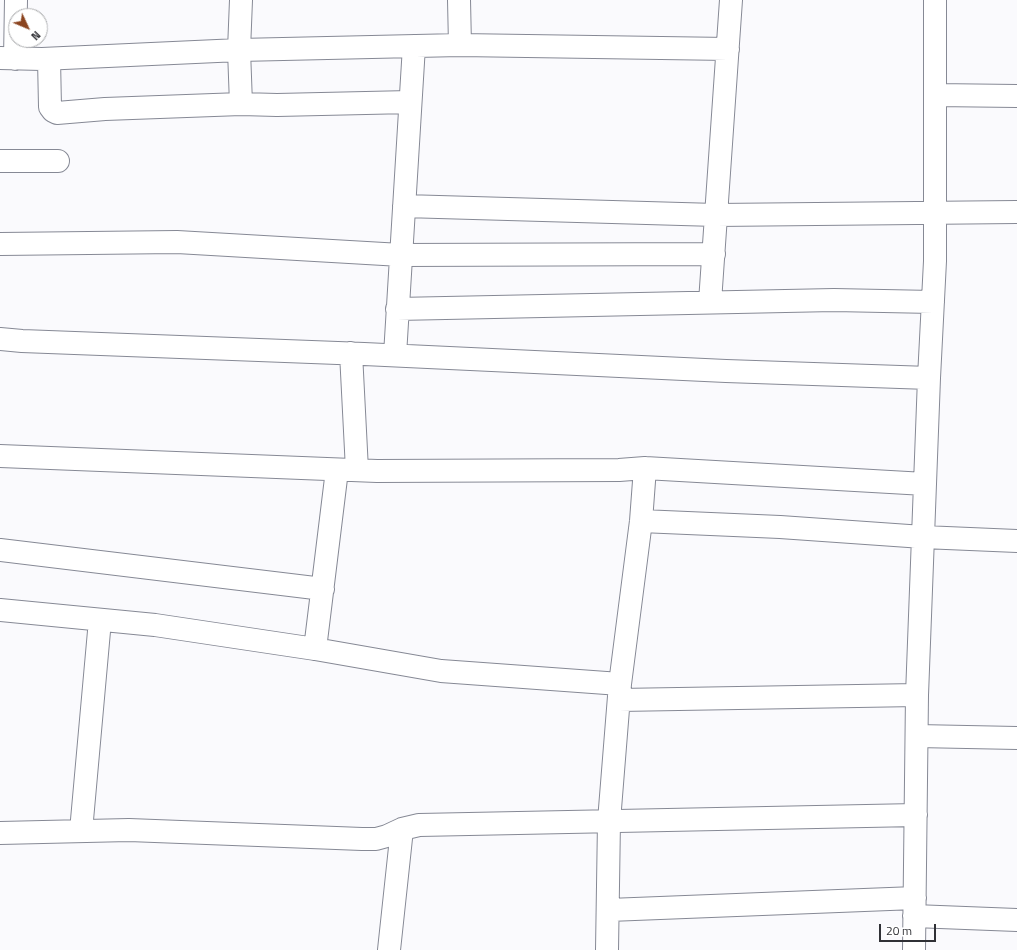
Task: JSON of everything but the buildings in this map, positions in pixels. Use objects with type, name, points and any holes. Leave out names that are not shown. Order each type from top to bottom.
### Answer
[{"type":"street","points":[[16,0],[7,59],[48,59],[239,50],[460,45],[728,49]]},
{"type":"street","points":[[241,0],[239,50],[241,104]]},
{"type":"street","points":[[459,0],[460,45]]},
{"type":"street","points":[[710,302],[731,0]]},
{"type":"street","points":[[914,950],[917,695],[935,261],[935,0]]},
{"type":"street","points":[[395,355],[414,46]]},
{"type":"street","points":[[48,59],[50,107],[56,113],[105,109],[241,104],[277,105],[410,102]]},
{"type":"street","points":[[935,95],[1017,96]]},
{"type":"street","points":[[0,161],[58,161]]},
{"type":"street","points":[[404,206],[716,215],[1017,212]]},
{"type":"street","points":[[0,244],[177,242],[401,255],[714,254]]},
{"type":"street","points":[[397,308],[834,300],[933,302]]},
{"type":"street","points":[[0,339],[395,355],[726,371],[929,378]]},
{"type":"street","points":[[315,649],[323,589],[347,470],[351,354]]},
{"type":"street","points":[[0,456],[347,470],[619,470],[645,468],[925,484]]},
{"type":"street","points":[[607,950],[609,910],[609,821],[619,692],[641,521],[645,468]]},
{"type":"street","points":[[641,521],[780,527],[923,537],[1017,541]]},
{"type":"street","points":[[0,550],[323,589]]},
{"type":"street","points":[[0,610],[155,625],[315,649],[441,671],[619,692],[917,695]]},
{"type":"street","points":[[81,831],[100,620]]},
{"type":"street","points":[[917,736],[1017,738]]},
{"type":"street","points":[[0,833],[129,830],[376,839],[402,829],[419,825],[916,815]]},
{"type":"street","points":[[389,950],[402,829]]},
{"type":"street","points":[[609,910],[914,907],[1017,920]]}]
